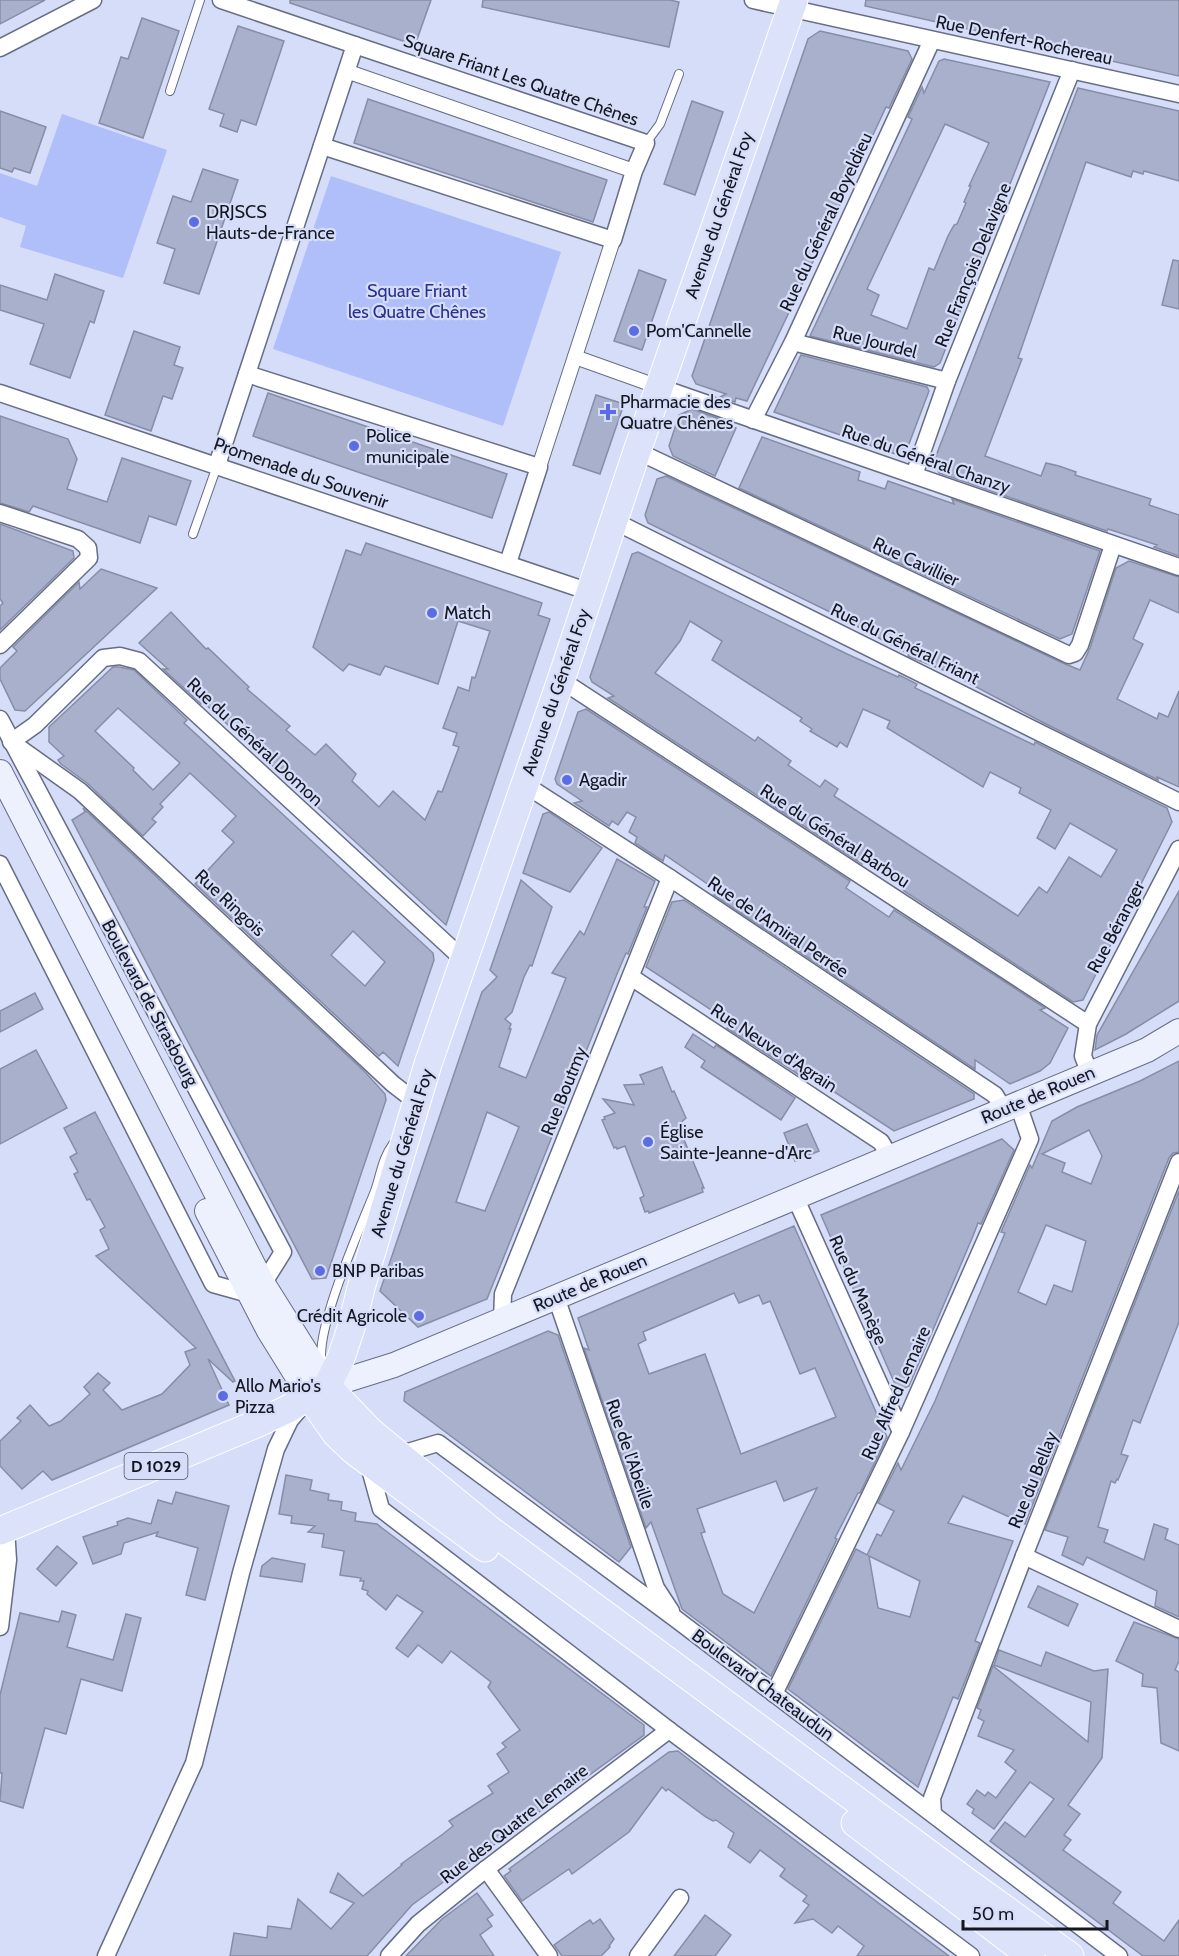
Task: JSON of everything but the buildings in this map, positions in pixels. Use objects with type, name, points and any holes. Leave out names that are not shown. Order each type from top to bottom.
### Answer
[{"type":"main road","name":"Avenue du Général Foy","points":[[318,1392],[341,1358],[413,1112],[637,451],[792,4]]},
{"type":"main road","name":"Boulevard de Strasbourg","points":[[0,772],[256,1289],[286,1361],[318,1392]]},
{"type":"main road","name":"Boulevard de Strasbourg","points":[[0,806],[256,1289]]},
{"type":"main road","name":"Route de Rouen","points":[[3,1530],[256,1424],[318,1392],[394,1365],[1147,1050],[1179,1030]]},
{"type":"main road","name":"Boulevard Chateaudun","points":[[318,1392],[356,1419],[489,1529],[956,1875],[1070,1956]]},
{"type":"main road","points":[[318,1392],[336,1434],[368,1461],[748,1742],[1031,1956]]},
{"type":"street","points":[[0,48],[93,0]]},
{"type":"street","name":"Square Friant Les Quatre Chênes","points":[[221,0],[646,142],[634,171],[508,563]]},
{"type":"street","name":"Rue Denfert-Rochereau","points":[[753,0],[792,4],[932,40],[1179,94]]},
{"type":"street","name":"Rue du Général Boyeldieu","points":[[753,420],[793,342],[932,40]]},
{"type":"street","points":[[217,465],[354,45]]},
{"type":"street","points":[[346,70],[634,171]]},
{"type":"street","name":"Rue François Delavigne","points":[[914,475],[947,381],[1072,70]]},
{"type":"street","points":[[322,146],[613,240]]},
{"type":"street","name":"Rue Jourdel","points":[[793,342],[947,381]]},
{"type":"street","points":[[575,357],[659,387]]},
{"type":"street","points":[[247,374],[539,467]]},
{"type":"street","name":"Rue du Général Chanzy","points":[[659,387],[1179,567]]},
{"type":"street","name":"Promenade du Souvenir","points":[[0,393],[590,592]]},
{"type":"street","name":"Rue Cavillier","points":[[637,451],[1069,656],[1075,653],[1080,645],[1113,545]]},
{"type":"street","points":[[0,513],[78,539],[88,548],[89,558],[0,645]]},
{"type":"street","name":"Rue du Général Friant","points":[[614,521],[1179,802]]},
{"type":"street","name":"Rue du Général Domon","points":[[11,742],[35,725],[103,658],[120,656],[139,662],[464,960]]},
{"type":"street","name":"Rue du Général Barbou","points":[[561,680],[1088,1024]]},
{"type":"street","name":"Boulevard de Strasbourg","points":[[0,719],[283,1252],[256,1289]]},
{"type":"street","name":"Rue Ringois","points":[[11,742],[80,791],[393,1084],[413,1112]]},
{"type":"street","name":"Rue de l'Amiral Perrée","points":[[524,784],[670,878],[1011,1107]]},
{"type":"street","name":"Rue Béranger","points":[[1090,1074],[1083,1056],[1088,1024],[1179,849]]},
{"type":"street","points":[[0,864],[213,1284],[256,1289]]},
{"type":"street","name":"Rue Boutmy","points":[[502,1320],[503,1294],[670,878]]},
{"type":"street","name":"Rue Neuve d'Agrain","points":[[631,977],[881,1142],[890,1158]]},
{"type":"street","name":"Rue Alfred Lemaire","points":[[774,1694],[901,1432],[1030,1140],[1011,1107]]},
{"type":"street","name":"Rue du Bellay","points":[[933,1814],[932,1798],[1024,1556],[1179,1162]]},
{"type":"street","name":"Rue du Manège","points":[[795,1197],[901,1432]]},
{"type":"street","name":"Rue de l'Abeille","points":[[556,1298],[656,1588],[676,1619]]},
{"type":"street","points":[[106,1956],[194,1763],[241,1573],[276,1449],[290,1420],[318,1392]]},
{"type":"street","name":"Boulevard Chateaudun","points":[[398,1455],[438,1443],[676,1619],[1119,1956]]},
{"type":"street","points":[[368,1461],[381,1509],[669,1730],[970,1956]]},
{"type":"street","points":[[0,1627],[8,1560],[3,1530]]},
{"type":"street","points":[[1024,1556],[1179,1629]]},
{"type":"street","name":"Rue des Quatre Lemaire","points":[[389,1956],[418,1924],[486,1869],[669,1730]]},
{"type":"street","points":[[486,1869],[549,1956]]},
{"type":"street","points":[[638,1956],[680,1898]]},
{"type":"lane","points":[[170,91],[200,0]]},
{"type":"lane","points":[[646,142],[660,124],[679,74]]},
{"type":"lane","points":[[193,534],[217,465]]},
{"type":"green space","points":[[62,114],[167,150],[123,278],[20,247],[26,226],[0,217],[0,173],[37,186]]},
{"type":"green space","name":"Square Friant les Quatre Chênes","points":[[331,176],[561,252],[503,426],[273,349]]},
{"type":"place","name":"DRJSCS Hauts-de-France","points":[[194,222]]},
{"type":"place","name":"Pom'Cannelle","points":[[634,331]]},
{"type":"place","name":"Pharmacie des Quatre Chênes","points":[[608,412]]},
{"type":"place","name":"Police municipale","points":[[354,446]]},
{"type":"place","name":"Match","points":[[432,613]]},
{"type":"place","name":"Agadir","points":[[567,780]]},
{"type":"place","name":"Église Sainte-Jeanne-d'Arc","points":[[648,1142]]},
{"type":"place","name":"BNP Paribas","points":[[320,1271]]},
{"type":"place","name":"Crédit Agricole","points":[[419,1316]]},
{"type":"place","name":"Allo Mario's Pizza","points":[[223,1396]]}]
